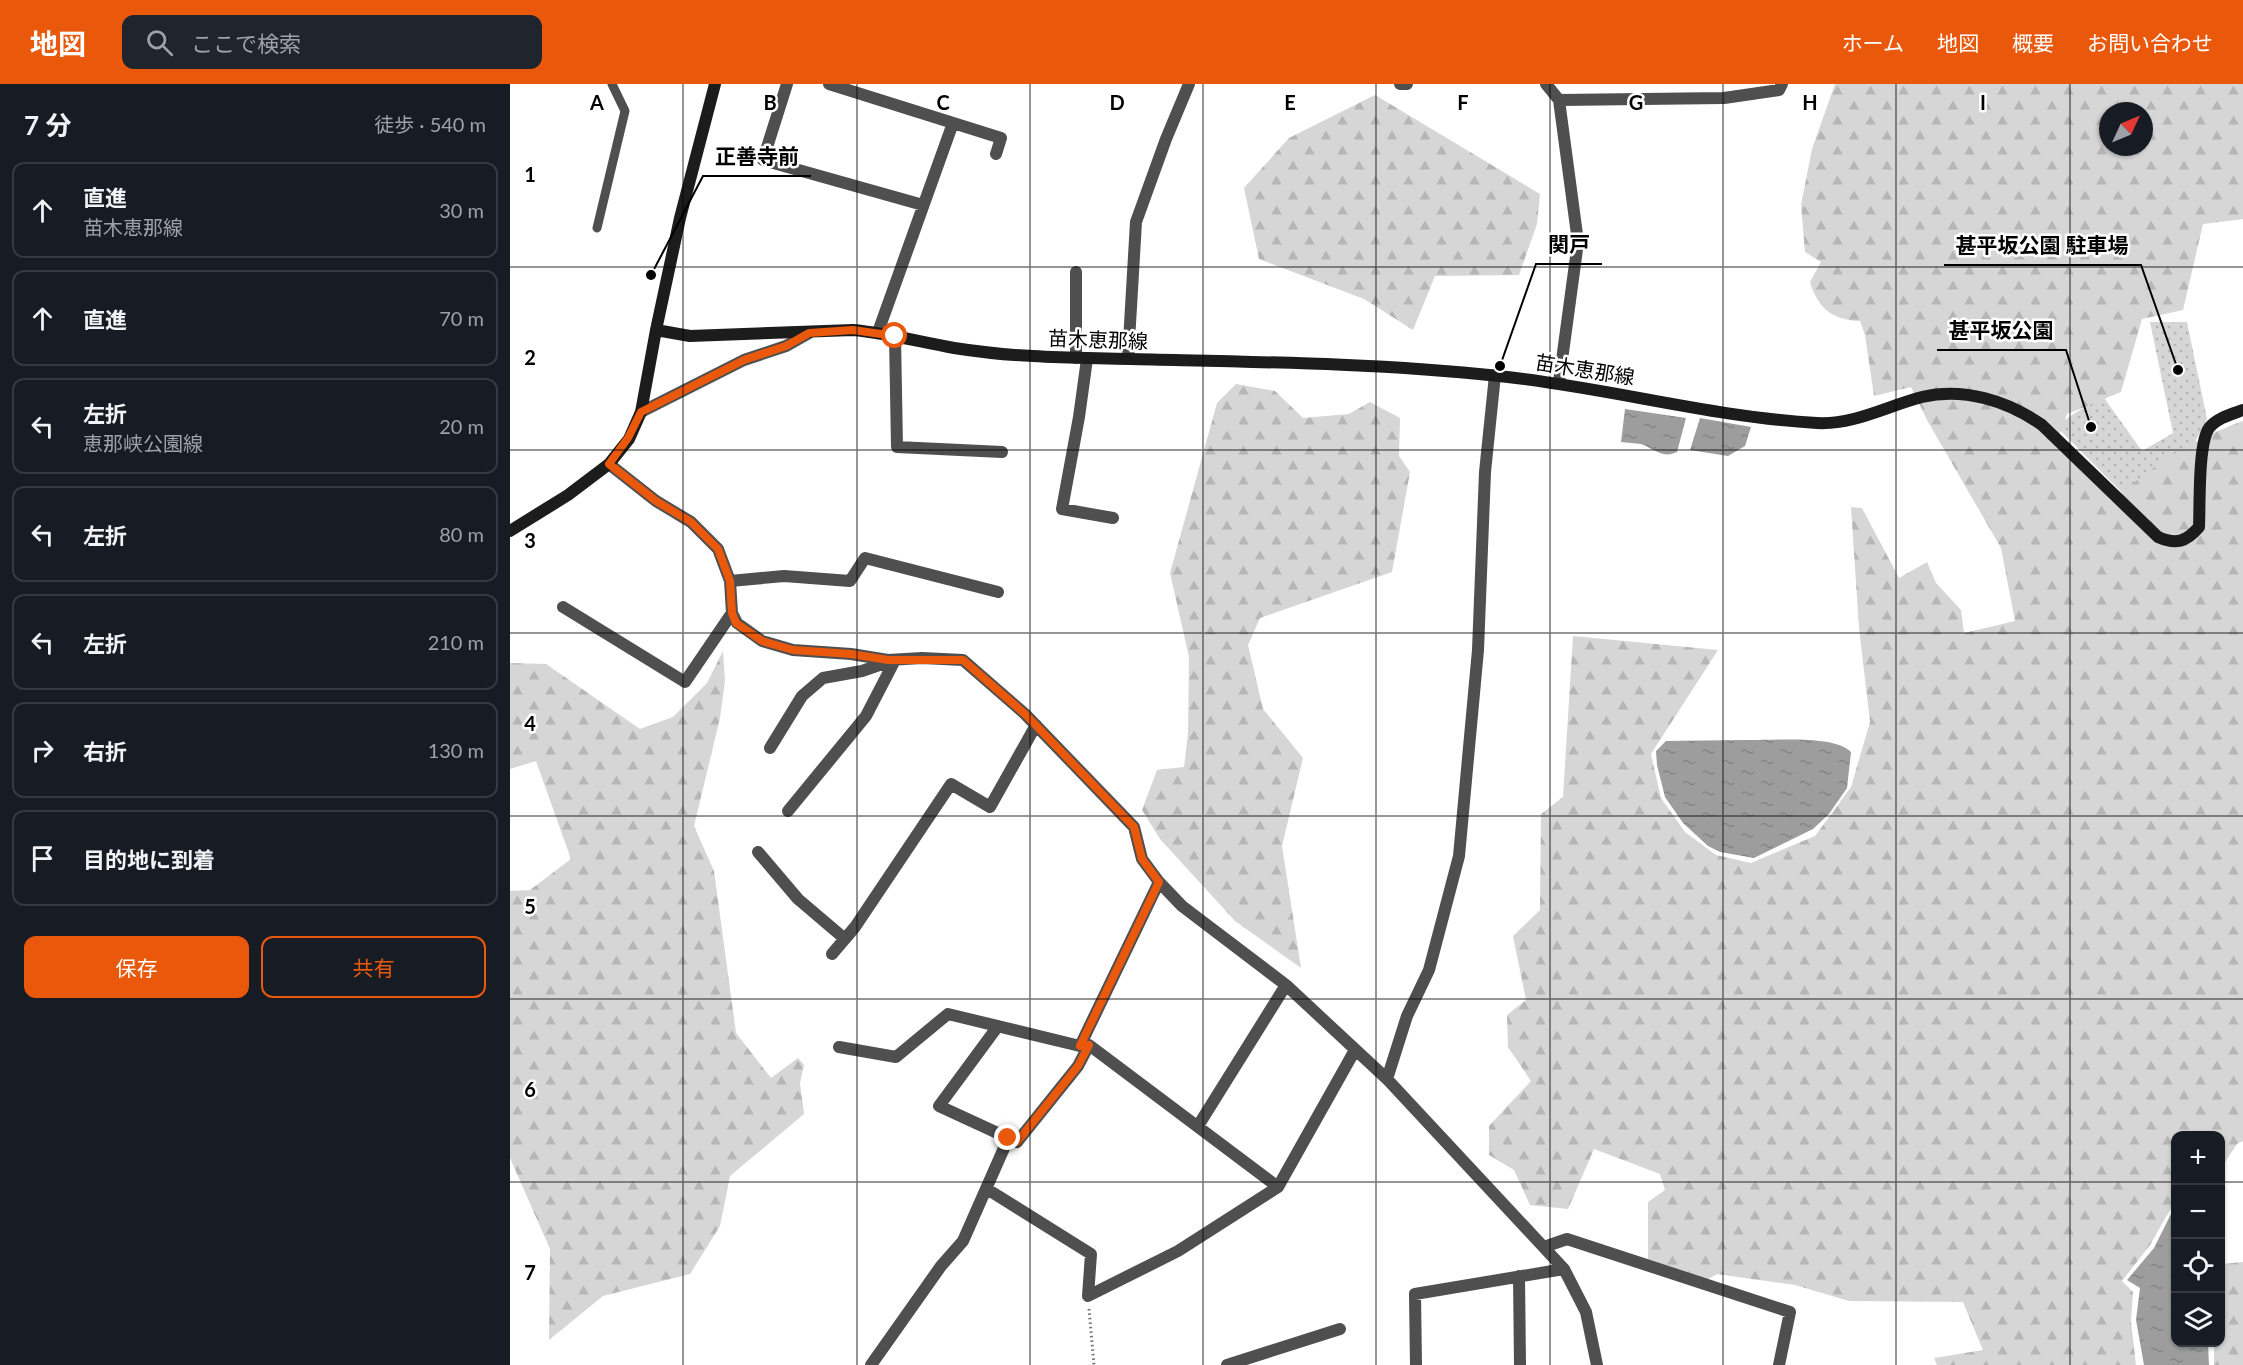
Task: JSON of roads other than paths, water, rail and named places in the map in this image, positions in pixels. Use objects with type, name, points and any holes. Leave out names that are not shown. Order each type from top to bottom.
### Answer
[{"type":"main road","points":[[510,531],[568,495],[609,464],[628,438],[641,412],[680,218],[715,84]]},
{"type":"main road","name":"苗木恵那線","points":[[656,330],[690,336],[853,330],[878,332],[955,348],[1029,356],[1302,363],[1495,375],[1559,382],[1773,421],[1833,424],[1877,413],[1923,397],[1948,394],[1988,398],[2028,414],[2042,425],[2158,537],[2169,542],[2181,542],[2199,527],[2203,441],[2210,427],[2223,418],[2243,410]]},
{"type":"street","points":[[787,84],[762,160],[924,205]]},
{"type":"street","points":[[829,84],[1001,138],[996,154]]},
{"type":"street","points":[[1128,358],[1136,222],[1189,84]]},
{"type":"street","points":[[1400,84],[1407,84]]},
{"type":"street","points":[[1546,84],[1559,100],[1578,242],[1559,382]]},
{"type":"street","points":[[1559,100],[1724,98],[1779,90],[1782,84]]},
{"type":"street","points":[[878,332],[953,123]]},
{"type":"street","points":[[1076,272],[1081,359],[1079,417],[1062,509],[1113,518]]},
{"type":"street","points":[[641,412],[744,360],[786,346],[809,333]]},
{"type":"street","points":[[895,336],[897,447],[1002,453]]},
{"type":"street","points":[[1387,1079],[1407,1016],[1429,970],[1459,856],[1479,650],[1485,472],[1495,375]]},
{"type":"street","points":[[609,464],[656,501],[691,522],[718,549],[730,581],[732,613],[736,623],[762,641],[793,650],[895,660],[963,660],[1036,725],[1134,827],[1142,859],[1159,882],[1182,906],[1286,985],[1387,1079],[1544,1246],[1564,1269],[1586,1312],[1597,1365]]},
{"type":"street","points":[[730,581],[784,576],[850,581],[865,558],[998,592]]},
{"type":"street","points":[[563,607],[685,682],[732,613]]},
{"type":"street","points":[[770,748],[802,696],[823,678],[862,671],[895,660]]},
{"type":"street","points":[[788,811],[866,716],[895,660]]},
{"type":"street","points":[[832,954],[845,939],[951,784],[990,807],[1036,725]]},
{"type":"street","points":[[758,852],[798,899],[845,939]]},
{"type":"street","points":[[998,1026],[939,1106],[1017,1142],[1078,1066],[1084,1045],[1159,882]]},
{"type":"street","points":[[1198,1126],[1286,985]]},
{"type":"street","points":[[839,1047],[896,1057],[948,1014],[1084,1045],[1198,1126],[1278,1187]]},
{"type":"street","points":[[987,1189],[1091,1254],[1088,1296],[1178,1251],[1278,1187],[1355,1050]]},
{"type":"street","points":[[871,1365],[941,1266],[963,1241],[1008,1138]]},
{"type":"street","points":[[1544,1246],[1567,1239],[1790,1312],[1779,1365]]},
{"type":"street","points":[[1416,1365],[1415,1294],[1564,1269]]},
{"type":"street","points":[[1519,1276],[1520,1365]]},
{"type":"street","points":[[1227,1365],[1340,1329]]},
{"type":"lane","points":[[597,228],[625,111],[612,84]]},
{"type":"water","points":[[1625,409],[1686,418],[1677,452],[1663,454],[1641,444],[1621,442]]},
{"type":"water","points":[[1700,418],[1751,427],[1745,446],[1728,456],[1690,450]]},
{"type":"water","points":[[1785,739],[1831,743],[1843,746],[1851,752],[1847,788],[1829,814],[1813,829],[1754,858],[1720,852],[1708,846],[1683,823],[1665,797],[1656,751],[1666,741]]},
{"type":"water","points":[[2171,1214],[2171,1347],[2208,1347],[2209,1365],[2144,1365],[2136,1320],[2140,1288],[2127,1280],[2154,1248]]},
{"type":"place","name":"正善寺前","points":[[651,275]]},
{"type":"place","name":"関戸","points":[[1500,366]]},
{"type":"place","name":"甚平坂公園 駐車場","points":[[2178,370]]},
{"type":"place","name":"甚平坂公園","points":[[2091,427]]}]
